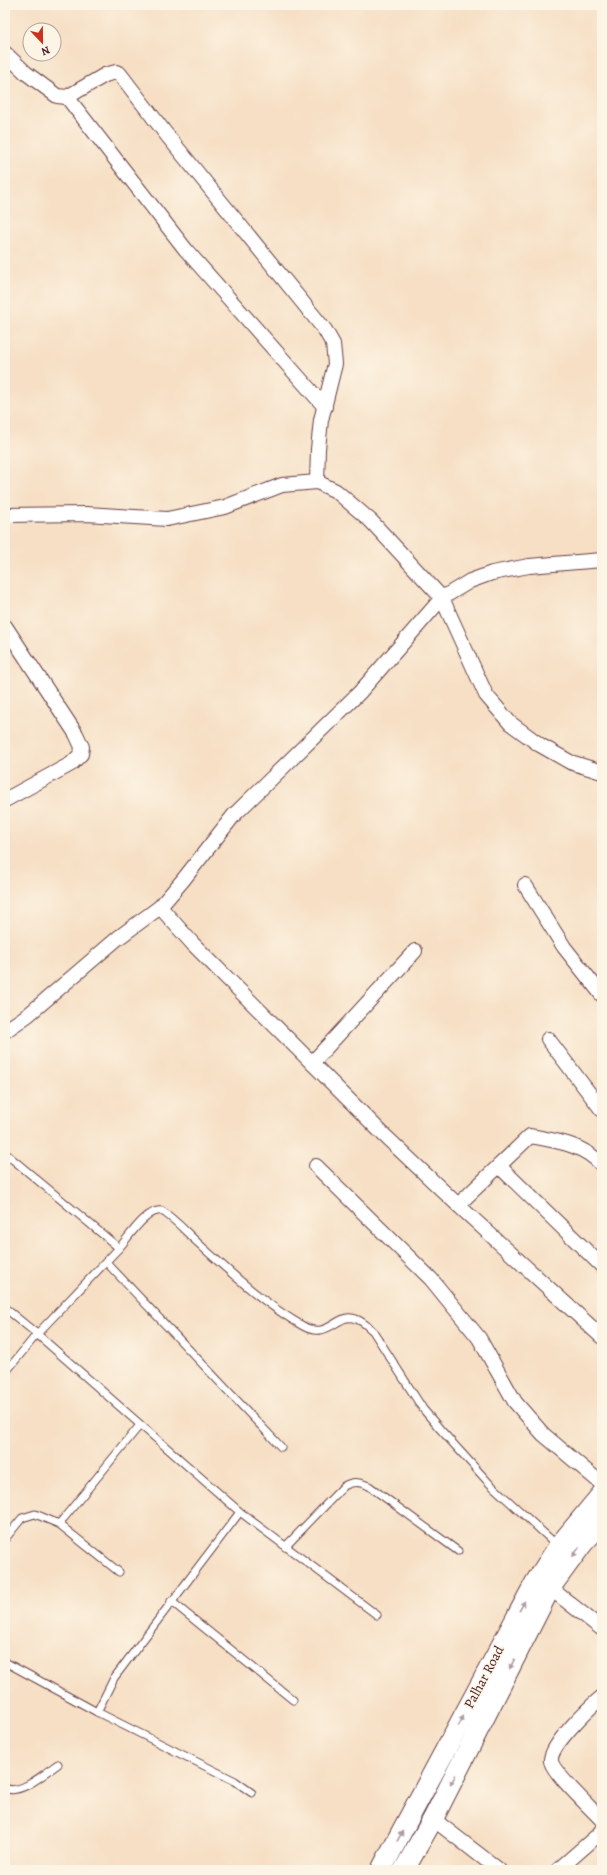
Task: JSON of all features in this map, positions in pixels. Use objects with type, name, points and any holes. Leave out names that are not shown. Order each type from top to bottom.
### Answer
[{"type":"main road","name":"Palhar Road","points":[[404,1870],[433,1819],[543,1586],[558,1547],[602,1494]]},
{"type":"main road","name":"Palhar Road","points":[[381,1870],[543,1586],[602,1523]]},
{"type":"street","points":[[5,53],[26,72],[57,96],[67,97],[112,72],[120,74],[166,134],[325,330],[332,344],[335,364],[325,407],[318,449],[317,482]]},
{"type":"street","points":[[67,97],[186,250],[325,407]]},
{"type":"street","points":[[5,514],[86,514],[168,519],[225,507],[282,485],[317,482],[336,491],[371,521],[442,598],[486,695],[510,723],[540,745],[570,762],[602,772]]},
{"type":"street","points":[[5,1031],[28,1016],[118,938],[160,907],[234,815],[360,692],[442,598],[470,581],[492,573],[529,566],[602,560]]},
{"type":"street","points":[[5,626],[76,734],[82,747],[81,754],[71,764],[5,800]]},
{"type":"street","points":[[525,885],[564,947],[602,995]]},
{"type":"street","points":[[160,907],[193,944],[384,1135],[602,1337]]},
{"type":"street","points":[[312,1063],[415,951]]},
{"type":"street","points":[[548,1039],[602,1110]]},
{"type":"street","points":[[458,1205],[530,1136],[568,1144],[595,1157],[602,1165]]},
{"type":"street","points":[[316,1166],[431,1278],[479,1338],[515,1402],[543,1434],[602,1484]]},
{"type":"street","points":[[499,1166],[602,1266]]},
{"type":"street","points":[[543,1586],[602,1629]]},
{"type":"street","points":[[602,1697],[575,1723],[552,1752],[554,1767],[602,1820]]},
{"type":"street","points":[[433,1819],[499,1870]]},
{"type":"street","points":[[558,1870],[602,1830]]},
{"type":"lane","points":[[5,1153],[119,1248]]},
{"type":"lane","points":[[5,1374],[38,1334],[106,1263],[147,1215],[157,1210],[162,1210],[280,1313],[307,1328],[321,1330],[328,1329],[339,1321],[348,1317],[356,1318],[365,1324],[373,1331],[423,1409],[440,1429],[489,1484],[558,1547]]},
{"type":"lane","points":[[106,1263],[281,1447]]},
{"type":"lane","points":[[5,1308],[38,1334],[240,1512],[377,1615]]},
{"type":"lane","points":[[59,1524],[140,1425]]},
{"type":"lane","points":[[285,1547],[344,1486],[351,1482],[361,1482],[370,1486],[458,1551]]},
{"type":"lane","points":[[97,1712],[114,1678],[240,1512]]},
{"type":"lane","points":[[5,1539],[22,1518],[35,1514],[59,1524],[119,1572]]},
{"type":"lane","points":[[171,1601],[293,1700]]},
{"type":"lane","points":[[5,1662],[97,1712],[235,1781],[252,1793]]},
{"type":"lane","points":[[5,1788],[8,1790],[24,1788],[58,1764]]}]
